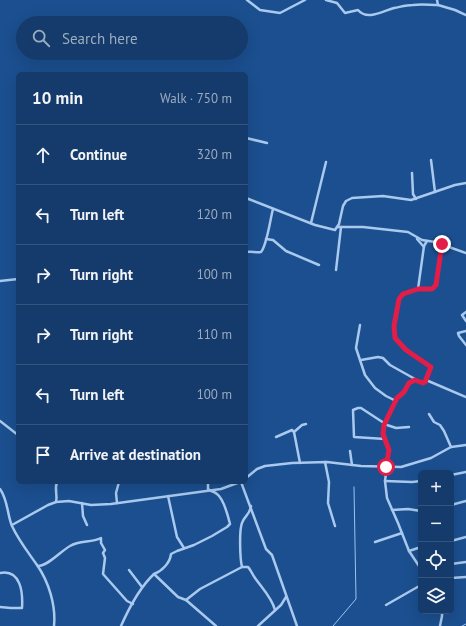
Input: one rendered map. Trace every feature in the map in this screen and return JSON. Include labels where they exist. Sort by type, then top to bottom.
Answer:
[{"type":"street","points":[[247,0],[260,10],[280,13],[305,0]]},
{"type":"street","points":[[326,0],[337,3],[345,13],[358,10],[360,13],[373,15],[395,8],[413,5],[438,6],[455,10],[466,15]]},
{"type":"street","points":[[437,0],[438,6]]},
{"type":"street","points":[[248,138],[267,143]]},
{"type":"street","points":[[430,160],[435,192]]},
{"type":"street","points":[[311,223],[326,162]]},
{"type":"street","points":[[412,173],[413,194],[416,199]]},
{"type":"street","points":[[337,227],[343,206],[346,201],[352,198],[384,196],[407,200],[416,199],[455,185],[466,183]]},
{"type":"street","points":[[248,199],[311,223],[334,230],[337,227],[362,227],[408,232],[422,240],[442,244],[466,253]]},
{"type":"street","points":[[248,252],[261,252],[265,247],[273,209]]},
{"type":"street","points":[[336,270],[341,227]]},
{"type":"street","points":[[416,236],[424,248]]},
{"type":"street","points":[[266,239],[272,240],[286,251],[319,265]]},
{"type":"street","points":[[418,289],[424,248],[427,241]]},
{"type":"street","points":[[361,360],[378,357],[383,358],[390,365],[415,380],[423,383],[426,380],[431,367],[401,345],[395,338],[394,333],[399,299],[403,294],[418,289],[432,289],[436,285],[442,244]]},
{"type":"street","points":[[0,281],[16,279]]},
{"type":"street","points":[[466,312],[462,315],[466,321]]},
{"type":"street","points":[[360,325],[356,348],[365,375],[374,386],[386,396],[396,401]]},
{"type":"street","points":[[466,332],[458,333],[466,345]]},
{"type":"street","points":[[415,380],[409,383],[404,392],[396,401],[384,424],[383,431],[389,450],[386,467],[385,492],[409,550],[418,564]]},
{"type":"street","points":[[426,380],[466,396]]},
{"type":"street","points":[[385,439],[354,437],[354,410],[361,408],[384,424],[396,428],[409,427]]},
{"type":"street","points":[[429,414],[434,422],[440,425],[444,431],[451,447]]},
{"type":"street","points":[[0,422],[16,434]]},
{"type":"street","points":[[276,437],[292,430],[294,432],[302,425],[306,424]]},
{"type":"street","points":[[294,432],[300,463]]},
{"type":"street","points":[[248,476],[257,469],[265,466],[300,463],[325,462],[352,465],[401,467],[420,462],[451,447],[466,445]]},
{"type":"street","points":[[350,451],[352,465]]},
{"type":"street","points":[[325,462],[328,482],[328,503],[335,526]]},
{"type":"street","points":[[454,474],[466,472]]},
{"type":"street","points":[[385,481],[418,481]]},
{"type":"street","points":[[56,484],[55,488],[57,499],[56,502]]},
{"type":"street","points":[[118,484],[116,492],[118,503]]},
{"type":"street","points":[[121,626],[142,588],[154,574],[159,572],[171,559],[171,554],[212,536],[230,524],[228,512],[218,494],[208,489],[208,484]]},
{"type":"street","points":[[12,525],[56,502],[69,501],[91,505],[118,503],[221,490],[236,484]]},
{"type":"street","points":[[239,484],[250,506],[266,549],[272,555],[297,626]]},
{"type":"street","points":[[0,489],[6,500],[8,516],[12,525],[20,541],[38,566],[46,583],[54,607],[54,626]]},
{"type":"street","points":[[168,496],[177,537],[184,548]]},
{"type":"street","points":[[454,504],[466,501]]},
{"type":"street","points":[[82,503],[83,516],[87,525]]},
{"type":"street","points":[[242,568],[240,559],[242,522],[250,511],[250,506]]},
{"type":"street","points":[[392,510],[408,509],[418,511]]},
{"type":"street","points":[[374,542],[402,533]]},
{"type":"street","points":[[454,540],[466,537]]},
{"type":"street","points":[[38,566],[41,566],[61,551],[72,545],[83,541],[94,541],[101,538],[101,542],[105,550],[103,553],[105,558],[103,574],[127,601],[133,604]]},
{"type":"street","points":[[409,550],[418,548]]},
{"type":"street","points":[[454,564],[466,562]]},
{"type":"street","points":[[186,600],[200,589],[242,568],[248,567],[263,587],[275,610]]},
{"type":"street","points":[[129,570],[142,588]]},
{"type":"street","points":[[0,573],[7,572],[13,574],[19,583],[23,599],[22,608],[0,607]]},
{"type":"street","points":[[154,574],[178,597],[186,600],[216,626]]},
{"type":"street","points":[[454,578],[466,577]]},
{"type":"street","points":[[386,605],[418,587]]},
{"type":"street","points":[[258,626],[281,605],[286,596]]},
{"type":"street","points":[[440,626],[442,614]]},
{"type":"waterway","points":[[333,626],[356,599],[354,487]]},
{"type":"waterway","points":[[462,626],[466,624]]},
{"type":"route","points":[[386,467],[389,448],[383,434],[384,425],[397,398],[404,392],[409,383],[415,380],[423,383],[425,382],[431,367],[406,350],[395,338],[394,326],[399,299],[403,294],[418,289],[432,289],[436,285],[442,244]]}]
